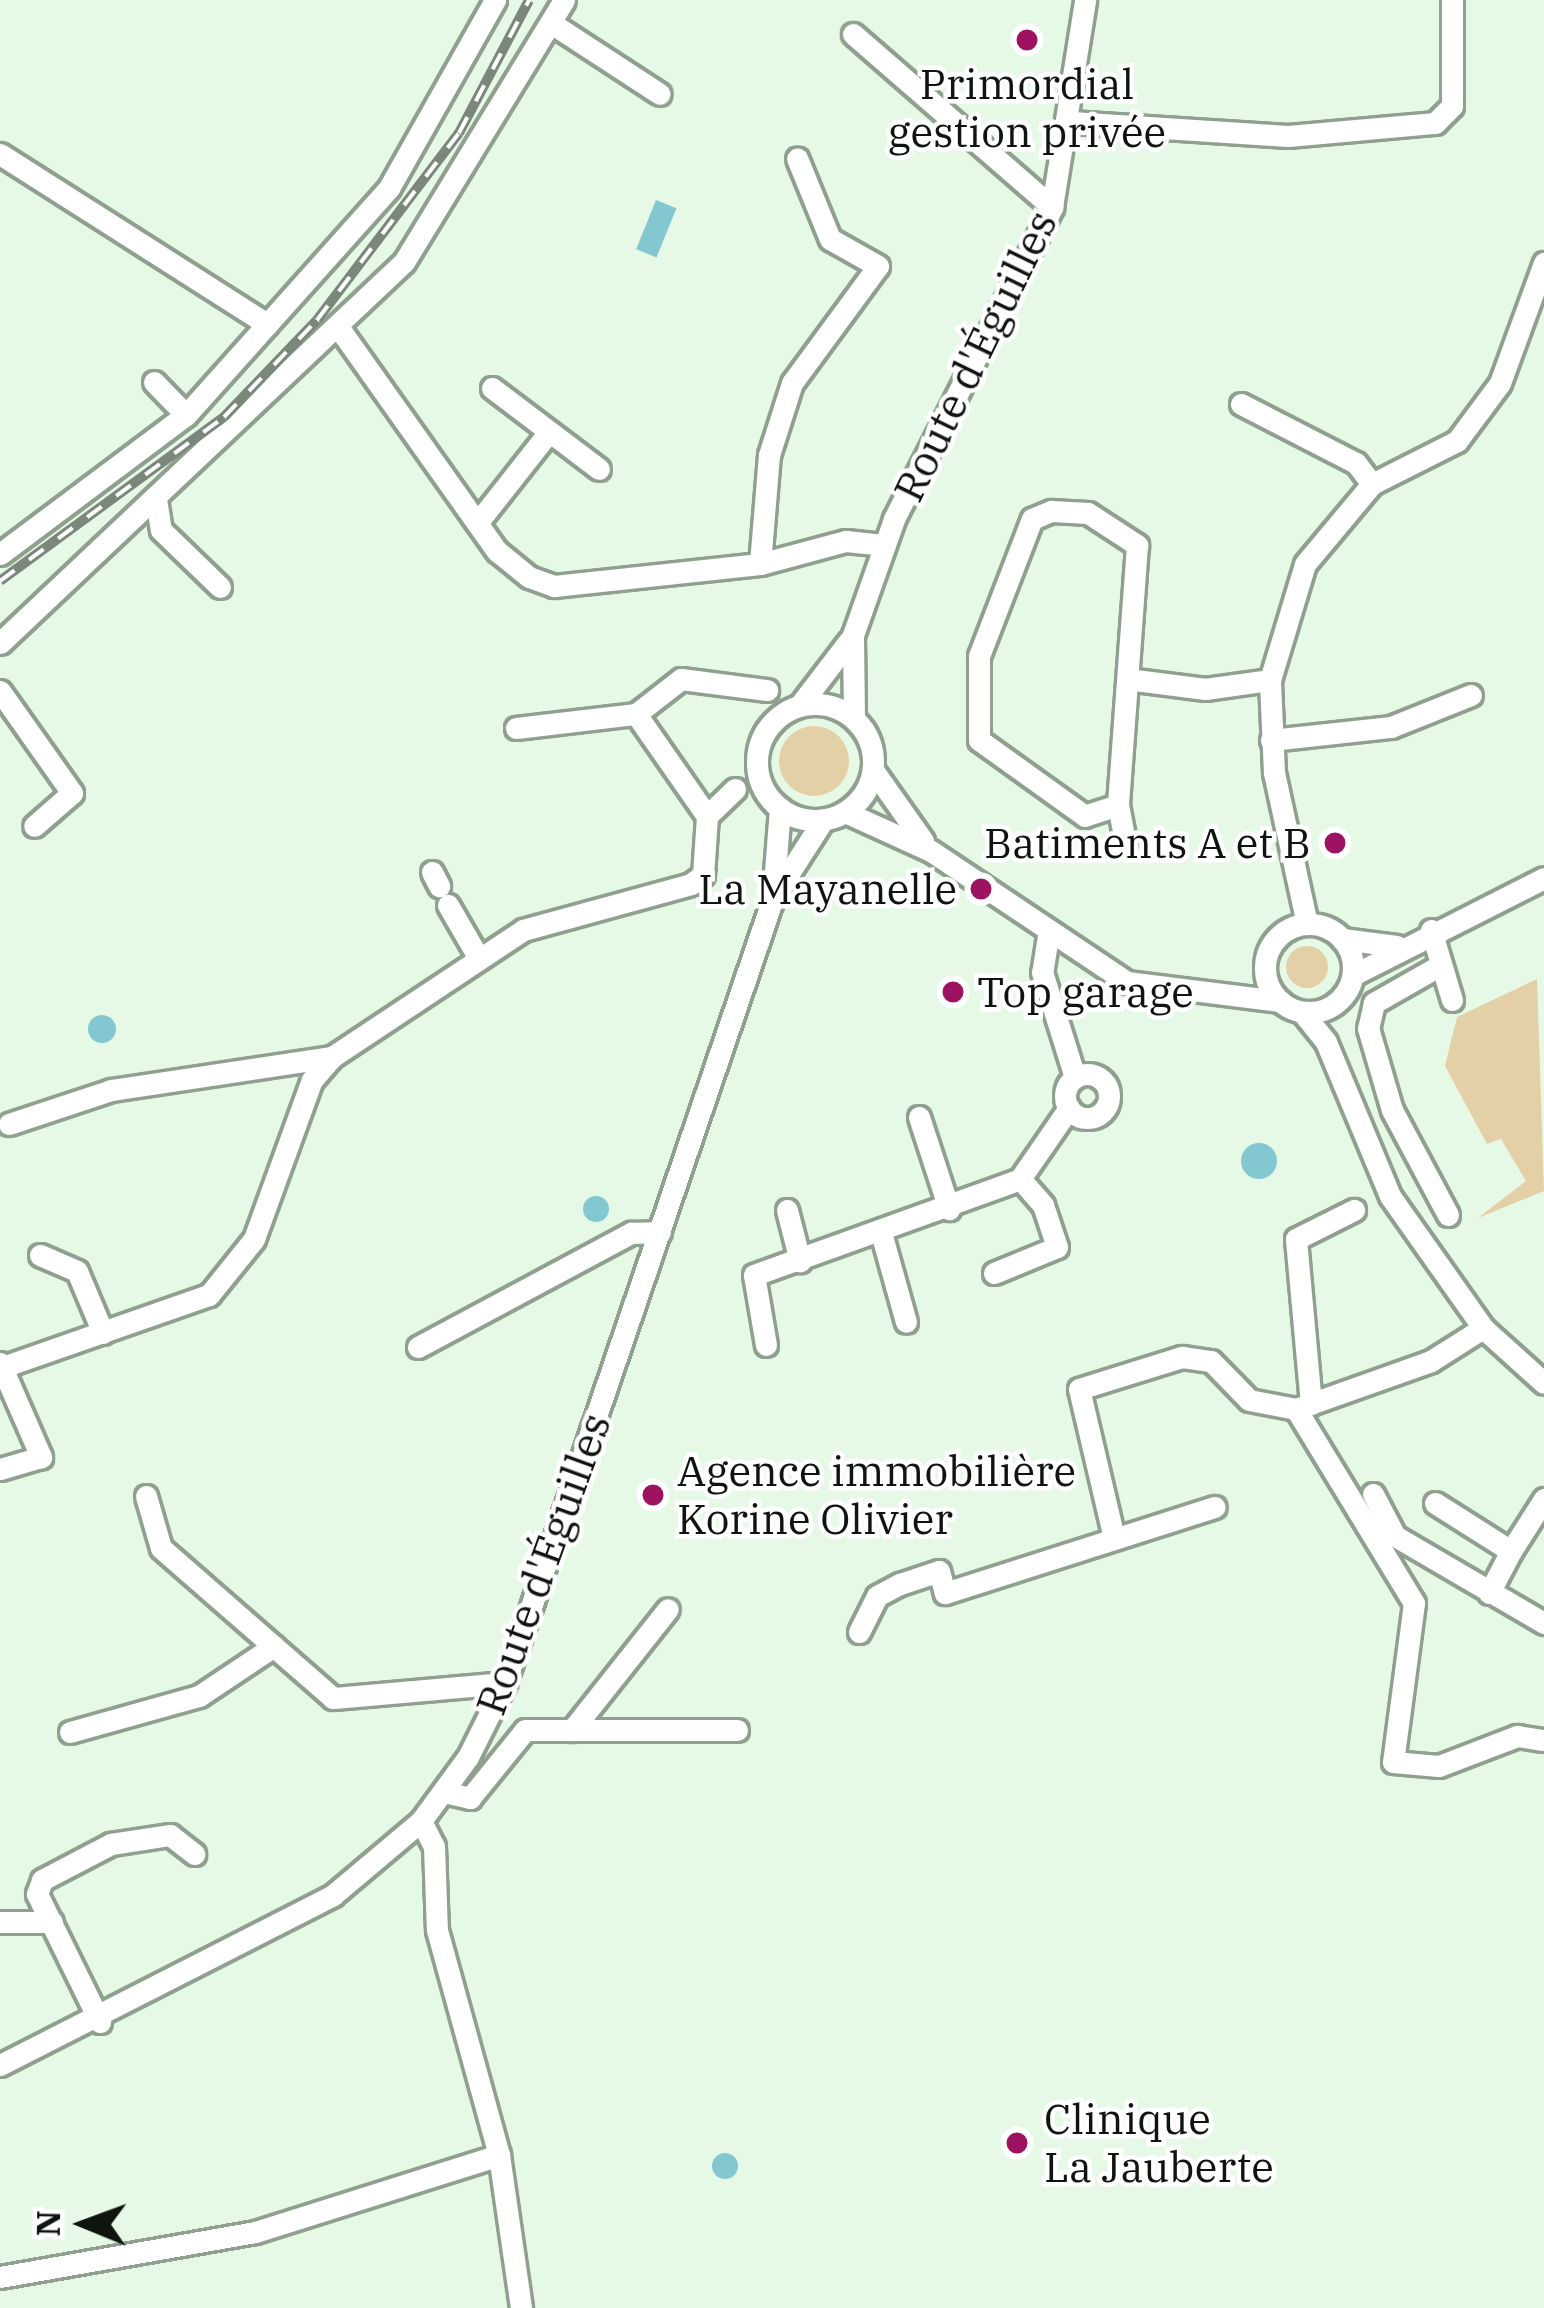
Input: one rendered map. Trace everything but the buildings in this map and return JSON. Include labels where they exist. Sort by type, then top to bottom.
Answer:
[{"type":"street","points":[[0,554],[186,415],[388,188],[495,0]]},
{"type":"street","points":[[0,643],[341,331],[404,262],[554,25],[564,0]]},
{"type":"street","name":"Route d'Éguilles","points":[[800,705],[853,635],[885,545],[1052,207],[1071,122],[1085,0]]},
{"type":"street","points":[[1071,122],[1288,136],[1435,123],[1451,106],[1452,0]]},
{"type":"street","points":[[554,25],[660,94]]},
{"type":"street","points":[[853,34],[1052,207]]},
{"type":"street","points":[[0,154],[267,324]]},
{"type":"street","points":[[760,564],[769,455],[792,383],[878,266],[830,239],[796,158]]},
{"type":"street","points":[[1396,946],[1342,938],[1307,924],[1292,886],[1271,740],[1270,680],[1305,564],[1372,484],[1456,441],[1478,414],[1544,262]]},
{"type":"street","points":[[341,331],[497,551],[554,586],[760,564],[846,541],[885,545]]},
{"type":"street","points":[[154,382],[186,415]]},
{"type":"street","points":[[492,388],[545,437],[599,469]]},
{"type":"street","points":[[1241,404],[1356,464],[1372,484]]},
{"type":"street","points":[[478,522],[545,437]]},
{"type":"street","points":[[156,499],[161,530],[220,587]]},
{"type":"street","points":[[1118,805],[1085,816],[979,740],[979,656],[1032,519],[1088,513],[1137,545],[1135,680],[1118,805],[1125,842]]},
{"type":"street","name":"Route d'Éguilles","points":[[853,635],[854,718]]},
{"type":"street","points":[[516,728],[636,714],[681,680],[766,690]]},
{"type":"street","points":[[1135,680],[1205,688],[1270,680]]},
{"type":"street","points":[[0,691],[72,793],[34,826]]},
{"type":"street","points":[[1271,740],[1391,727],[1471,695]]},
{"type":"street","points":[[707,816],[757,763],[764,733],[800,705],[854,718],[873,770],[931,851]]},
{"type":"street","points":[[9,1124],[111,1090],[332,1057],[477,955],[523,930],[691,884],[703,874],[707,816],[636,714]]},
{"type":"street","points":[[757,763],[772,800]]},
{"type":"street","points":[[735,789],[823,820],[845,812],[873,770]]},
{"type":"street","name":"Route d'Éguilles","points":[[772,800],[773,898]]},
{"type":"street","points":[[845,812],[931,851],[1048,936],[1127,982],[1228,989],[1280,1001],[1302,1012],[1326,1042],[1356,1127],[1483,1328],[1544,1383]]},
{"type":"street","name":"Route d'Éguilles","points":[[0,2065],[100,2022],[333,1895],[421,1821],[444,1792],[505,1683],[773,898],[823,820]]},
{"type":"street","points":[[1326,1042],[1353,975],[1396,946],[1544,878]]},
{"type":"street","points":[[1228,989],[1265,968],[1292,886]]},
{"type":"street","points":[[440,887],[477,955]]},
{"type":"street","points":[[1277,938],[1307,924]]},
{"type":"street","points":[[1431,930],[1437,967],[1452,1000]]},
{"type":"street","points":[[1048,936],[1042,972],[1073,1052],[1086,1076],[1109,1100],[1072,1118]]},
{"type":"street","points":[[1342,938],[1353,975]]},
{"type":"street","points":[[1437,967],[1374,1004],[1368,1028],[1392,1110],[1448,1215]]},
{"type":"street","points":[[1265,968],[1280,1001]]},
{"type":"street","points":[[1302,1012],[1341,999]]},
{"type":"street","points":[[0,1469],[41,1457],[2,1366],[208,1295],[232,1272],[332,1057]]},
{"type":"street","points":[[766,1345],[754,1275],[882,1236],[1019,1179],[1072,1118],[1086,1076]]},
{"type":"street","points":[[1356,1127],[1392,1110]]},
{"type":"street","points":[[919,1117],[949,1209]]},
{"type":"street","points":[[994,1274],[1057,1247],[1043,1204],[1019,1179]]},
{"type":"street","points":[[787,1210],[800,1261]]},
{"type":"street","points":[[1354,1210],[1296,1239],[1303,1406],[1414,1603],[1393,1762],[1439,1766],[1517,1736],[1542,1740]]},
{"type":"street","points":[[418,1347],[631,1233],[660,1232]]},
{"type":"street","points":[[882,1236],[907,1322]]},
{"type":"street","points":[[40,1256],[77,1270],[103,1333]]},
{"type":"street","points":[[1114,1538],[1079,1389],[1182,1357],[1210,1361],[1249,1400],[1303,1406],[1431,1360],[1483,1328]]},
{"type":"street","points":[[1373,1494],[1395,1536],[1544,1623]]},
{"type":"street","points":[[146,1496],[161,1548],[333,1698],[366,1703],[472,1678],[505,1683]]},
{"type":"street","points":[[1489,1593],[1544,1499]]},
{"type":"street","points":[[1435,1503],[1511,1551]]},
{"type":"street","points":[[859,1632],[877,1596],[900,1584],[939,1571],[945,1593],[1215,1507]]},
{"type":"street","points":[[572,1730],[668,1609]]},
{"type":"street","points":[[70,1732],[200,1696],[274,1646]]},
{"type":"street","points":[[444,1792],[470,1798],[525,1730],[736,1730]]},
{"type":"street","points":[[421,1821],[434,1846],[437,1930],[499,2155],[520,2308]]},
{"type":"street","points":[[100,2022],[52,1922],[42,1880],[111,1844],[170,1834],[194,1854]]},
{"type":"street","points":[[0,1922],[52,1922]]},
{"type":"street","points":[[0,2277],[255,2232],[499,2155]]},
{"type":"shaded area","points":[[814,726],[839,736],[849,761],[839,786],[814,796],[789,786],[779,761],[789,736]]},
{"type":"shaded area","points":[[1307,946],[1322,952],[1328,967],[1322,982],[1307,988],[1292,982],[1286,967],[1292,952]]},
{"type":"shaded area","points":[[1537,979],[1544,1191],[1478,1218],[1526,1181],[1501,1139],[1487,1144],[1445,1066],[1457,1017]]},
{"type":"water","points":[[656,200],[676,208],[657,257],[636,249]]},
{"type":"water","points":[[102,1015],[112,1019],[116,1029],[112,1039],[102,1043],[92,1039],[88,1029],[92,1019]]},
{"type":"water","points":[[1259,1143],[1272,1148],[1277,1161],[1272,1174],[1259,1179],[1246,1174],[1241,1161],[1246,1148]]},
{"type":"water","points":[[596,1196],[609,1209],[596,1222],[583,1209]]},
{"type":"water","points":[[725,2153],[738,2166],[725,2179],[712,2166]]},
{"type":"railway","points":[[0,581],[224,417],[317,320],[459,133],[529,0]]},
{"type":"place","name":"Primordial gestion privée","points":[[1027,40]]},
{"type":"place","name":"Batiments A et B","points":[[1335,843]]},
{"type":"place","name":"La Mayanelle","points":[[981,889]]},
{"type":"place","name":"Top garage","points":[[953,992]]},
{"type":"place","name":"Agence immobilière Korine Olivier","points":[[653,1495]]},
{"type":"place","name":"Clinique La Jauberte","points":[[1017,2143]]}]
